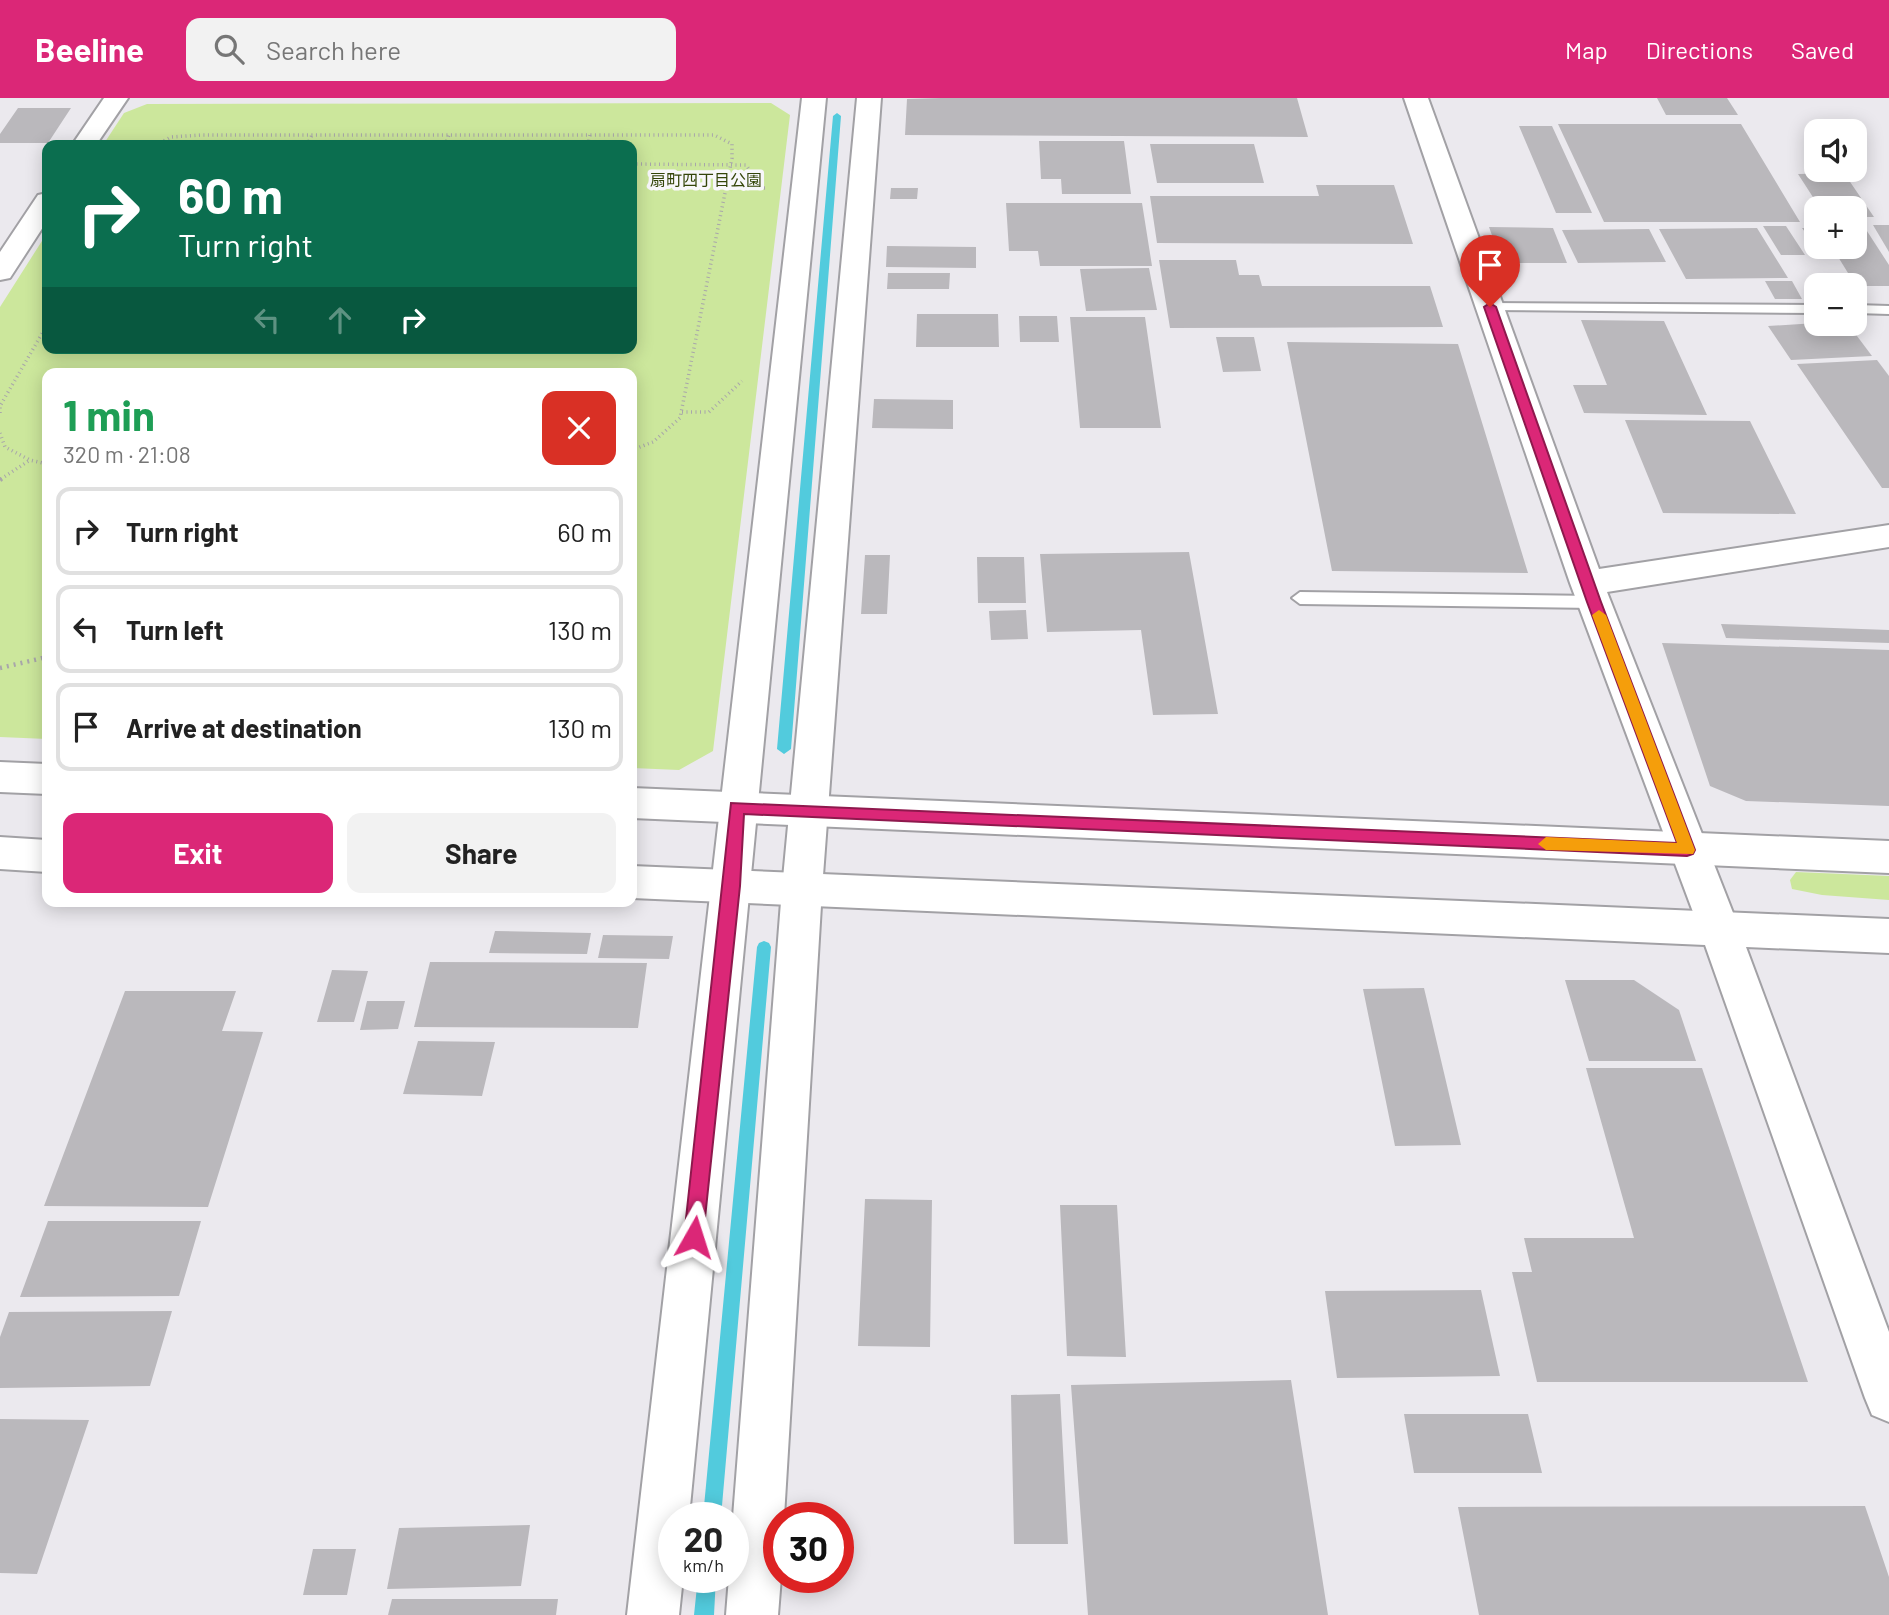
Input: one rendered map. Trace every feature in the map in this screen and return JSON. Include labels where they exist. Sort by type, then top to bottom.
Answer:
[{"type":"street","points":[[87,140],[116,98]]},
{"type":"street","points":[[653,1615],[732,886],[736,807],[814,98]]},
{"type":"street","points":[[752,1615],[802,889],[811,811],[869,98]]},
{"type":"street","points":[[1416,98],[1591,592],[1687,850],[1719,928],[1889,1398]]},
{"type":"street","points":[[0,272],[42,209]]},
{"type":"street","points":[[1591,592],[1889,536]]},
{"type":"street","points":[[0,777],[42,779]]},
{"type":"street","points":[[637,803],[1889,858]]},
{"type":"street","points":[[0,853],[42,856]]},
{"type":"street","points":[[637,882],[1889,936]]},
{"type":"lane","points":[[1490,307],[1804,309]]},
{"type":"lane","points":[[1867,309],[1889,310]]},
{"type":"lane","points":[[1300,598],[1591,592]]},
{"type":"path","points":[[165,140],[171,137],[201,135],[714,135],[732,144],[682,412],[680,418],[653,442],[637,448]]},
{"type":"path","points":[[310,140],[312,135]]},
{"type":"path","points":[[447,140],[449,135]]},
{"type":"path","points":[[588,140],[590,135]]},
{"type":"path","points":[[637,164],[746,165],[762,188],[771,189]]},
{"type":"path","points":[[0,413],[0,406],[42,334]]},
{"type":"path","points":[[682,412],[709,412],[745,379]]},
{"type":"path","points":[[0,433],[5,447],[30,460],[42,463]]},
{"type":"path","points":[[0,480],[30,460]]},
{"type":"path","points":[[0,668],[42,658]]},
{"type":"green space","name":"扇町四丁目公園","points":[[771,103],[790,115],[713,751],[679,770],[637,768],[637,368],[42,368],[42,739],[0,737],[0,307],[42,241],[42,354],[637,354],[637,140],[106,140],[124,113],[147,104]]},
{"type":"green space","points":[[1796,872],[1889,876],[1889,900],[1822,895],[1792,889],[1790,880]]},
{"type":"building","points":[[1297,98],[1308,137],[905,135],[907,99]]},
{"type":"building","points":[[1657,98],[1727,98],[1738,115],[1666,115]]},
{"type":"building","points":[[18,108],[71,108],[50,140],[42,140],[42,143],[0,143],[0,134]]},
{"type":"building","points":[[1558,124],[1741,124],[1800,222],[1604,222]]},
{"type":"building","points":[[1519,126],[1552,126],[1592,213],[1556,213]]},
{"type":"building","points":[[1039,141],[1124,141],[1131,194],[1062,194],[1061,179],[1041,179]]},
{"type":"building","points":[[1150,144],[1254,144],[1264,183],[1157,183]]},
{"type":"building","points":[[1798,174],[1804,174],[1804,182],[1850,182],[1860,196],[1812,196]]},
{"type":"building","points":[[1316,185],[1394,185],[1413,244],[1157,243],[1150,196],[1319,196]]},
{"type":"building","points":[[891,188],[918,188],[917,199],[890,199]]},
{"type":"building","points":[[1006,203],[1142,203],[1152,266],[1040,266],[1038,251],[1009,251]]},
{"type":"building","points":[[1867,207],[1874,217],[1867,217]]},
{"type":"building","points":[[1873,225],[1889,225],[1889,252]]},
{"type":"building","points":[[1763,226],[1786,226],[1804,253],[1781,255]]},
{"type":"building","points":[[1489,227],[1553,228],[1567,263],[1502,263]]},
{"type":"building","points":[[1757,228],[1788,278],[1686,279],[1659,229]]},
{"type":"building","points":[[1649,229],[1666,262],[1578,263],[1562,230]]},
{"type":"building","points":[[1867,231],[1889,265],[1889,286],[1867,286],[1867,273],[1848,273],[1839,259],[1867,259]]},
{"type":"building","points":[[887,246],[976,247],[976,268],[886,267]]},
{"type":"building","points":[[1159,260],[1236,260],[1239,275],[1259,275],[1262,286],[1430,286],[1443,327],[1170,328]]},
{"type":"building","points":[[1149,268],[1157,310],[1086,311],[1080,269]]},
{"type":"building","points":[[888,273],[950,273],[949,289],[887,289]]},
{"type":"building","points":[[1765,281],[1792,281],[1802,299],[1775,299]]},
{"type":"building","points":[[917,314],[998,314],[999,347],[916,347]]},
{"type":"building","points":[[1019,316],[1057,316],[1059,342],[1020,342]]},
{"type":"building","points":[[1070,317],[1145,317],[1161,428],[1080,428]]},
{"type":"building","points":[[1581,320],[1664,321],[1707,415],[1584,413],[1573,385],[1607,385]]},
{"type":"building","points":[[1804,324],[1804,336],[1857,336],[1872,356],[1791,360],[1768,326]]},
{"type":"building","points":[[1216,337],[1254,337],[1261,371],[1223,372]]},
{"type":"building","points":[[1287,342],[1458,344],[1528,573],[1332,571]]},
{"type":"building","points":[[1877,360],[1889,376],[1889,488],[1882,488],[1797,364]]},
{"type":"building","points":[[874,399],[953,400],[953,429],[872,428]]},
{"type":"building","points":[[1625,420],[1750,421],[1796,514],[1663,513]]},
{"type":"building","points":[[1189,552],[1218,714],[1153,715],[1141,630],[1047,632],[1040,554]]},
{"type":"building","points":[[865,555],[890,555],[887,614],[861,614]]},
{"type":"building","points":[[977,557],[1024,557],[1026,603],[978,603]]},
{"type":"building","points":[[1026,610],[1028,639],[991,640],[989,611]]},
{"type":"building","points":[[1721,624],[1889,630],[1889,643],[1726,638]]},
{"type":"building","points":[[1662,643],[1889,650],[1889,806],[1746,801],[1710,786]]},
{"type":"building","points":[[495,931],[591,933],[587,954],[489,953]]},
{"type":"building","points":[[603,935],[673,936],[669,959],[598,958]]},
{"type":"building","points":[[430,962],[647,963],[638,1028],[414,1027]]},
{"type":"building","points":[[332,970],[368,971],[354,1022],[317,1022]]},
{"type":"building","points":[[1565,980],[1634,980],[1679,1010],[1696,1061],[1589,1061]]},
{"type":"building","points":[[1424,988],[1461,1145],[1395,1146],[1363,989]]},
{"type":"building","points":[[125,991],[236,991],[222,1031],[263,1032],[208,1207],[44,1206]]},
{"type":"building","points":[[367,1001],[405,1001],[398,1029],[360,1030]]},
{"type":"building","points":[[418,1041],[495,1042],[482,1096],[403,1094]]},
{"type":"building","points":[[1586,1068],[1702,1068],[1808,1382],[1537,1382],[1512,1272],[1532,1272],[1524,1238],[1634,1238]]},
{"type":"building","points":[[865,1199],[932,1200],[930,1347],[858,1346]]},
{"type":"building","points":[[1060,1205],[1117,1205],[1126,1357],[1067,1356]]},
{"type":"building","points":[[48,1221],[201,1221],[179,1296],[20,1297]]},
{"type":"building","points":[[1481,1290],[1500,1376],[1337,1378],[1325,1291]]},
{"type":"building","points":[[172,1311],[150,1386],[0,1388],[0,1337],[9,1312]]},
{"type":"building","points":[[1291,1380],[1328,1615],[1088,1615],[1071,1385]]},
{"type":"building","points":[[1060,1394],[1068,1544],[1014,1544],[1011,1395]]},
{"type":"building","points":[[1404,1414],[1528,1414],[1542,1473],[1414,1473]]},
{"type":"building","points":[[0,1419],[89,1420],[37,1574],[0,1573]]},
{"type":"building","points":[[1865,1506],[1889,1577],[1889,1615],[1479,1615],[1458,1507]]},
{"type":"building","points":[[530,1525],[521,1586],[387,1589],[399,1528]]},
{"type":"building","points":[[313,1549],[356,1549],[347,1595],[303,1595]]},
{"type":"building","points":[[392,1599],[558,1599],[556,1615],[388,1615]]},
{"type":"waterway","points":[[784,749],[837,116]]},
{"type":"waterway","points":[[713,1502],[764,947]]},
{"type":"waterway","points":[[704,1615],[706,1593]]},
{"type":"slow traffic","points":[[1546,844],[1687,850],[1599,615]]},
{"type":"route","points":[[694,1237],[732,886],[736,807],[1687,850],[1594,602],[1490,307]]}]
